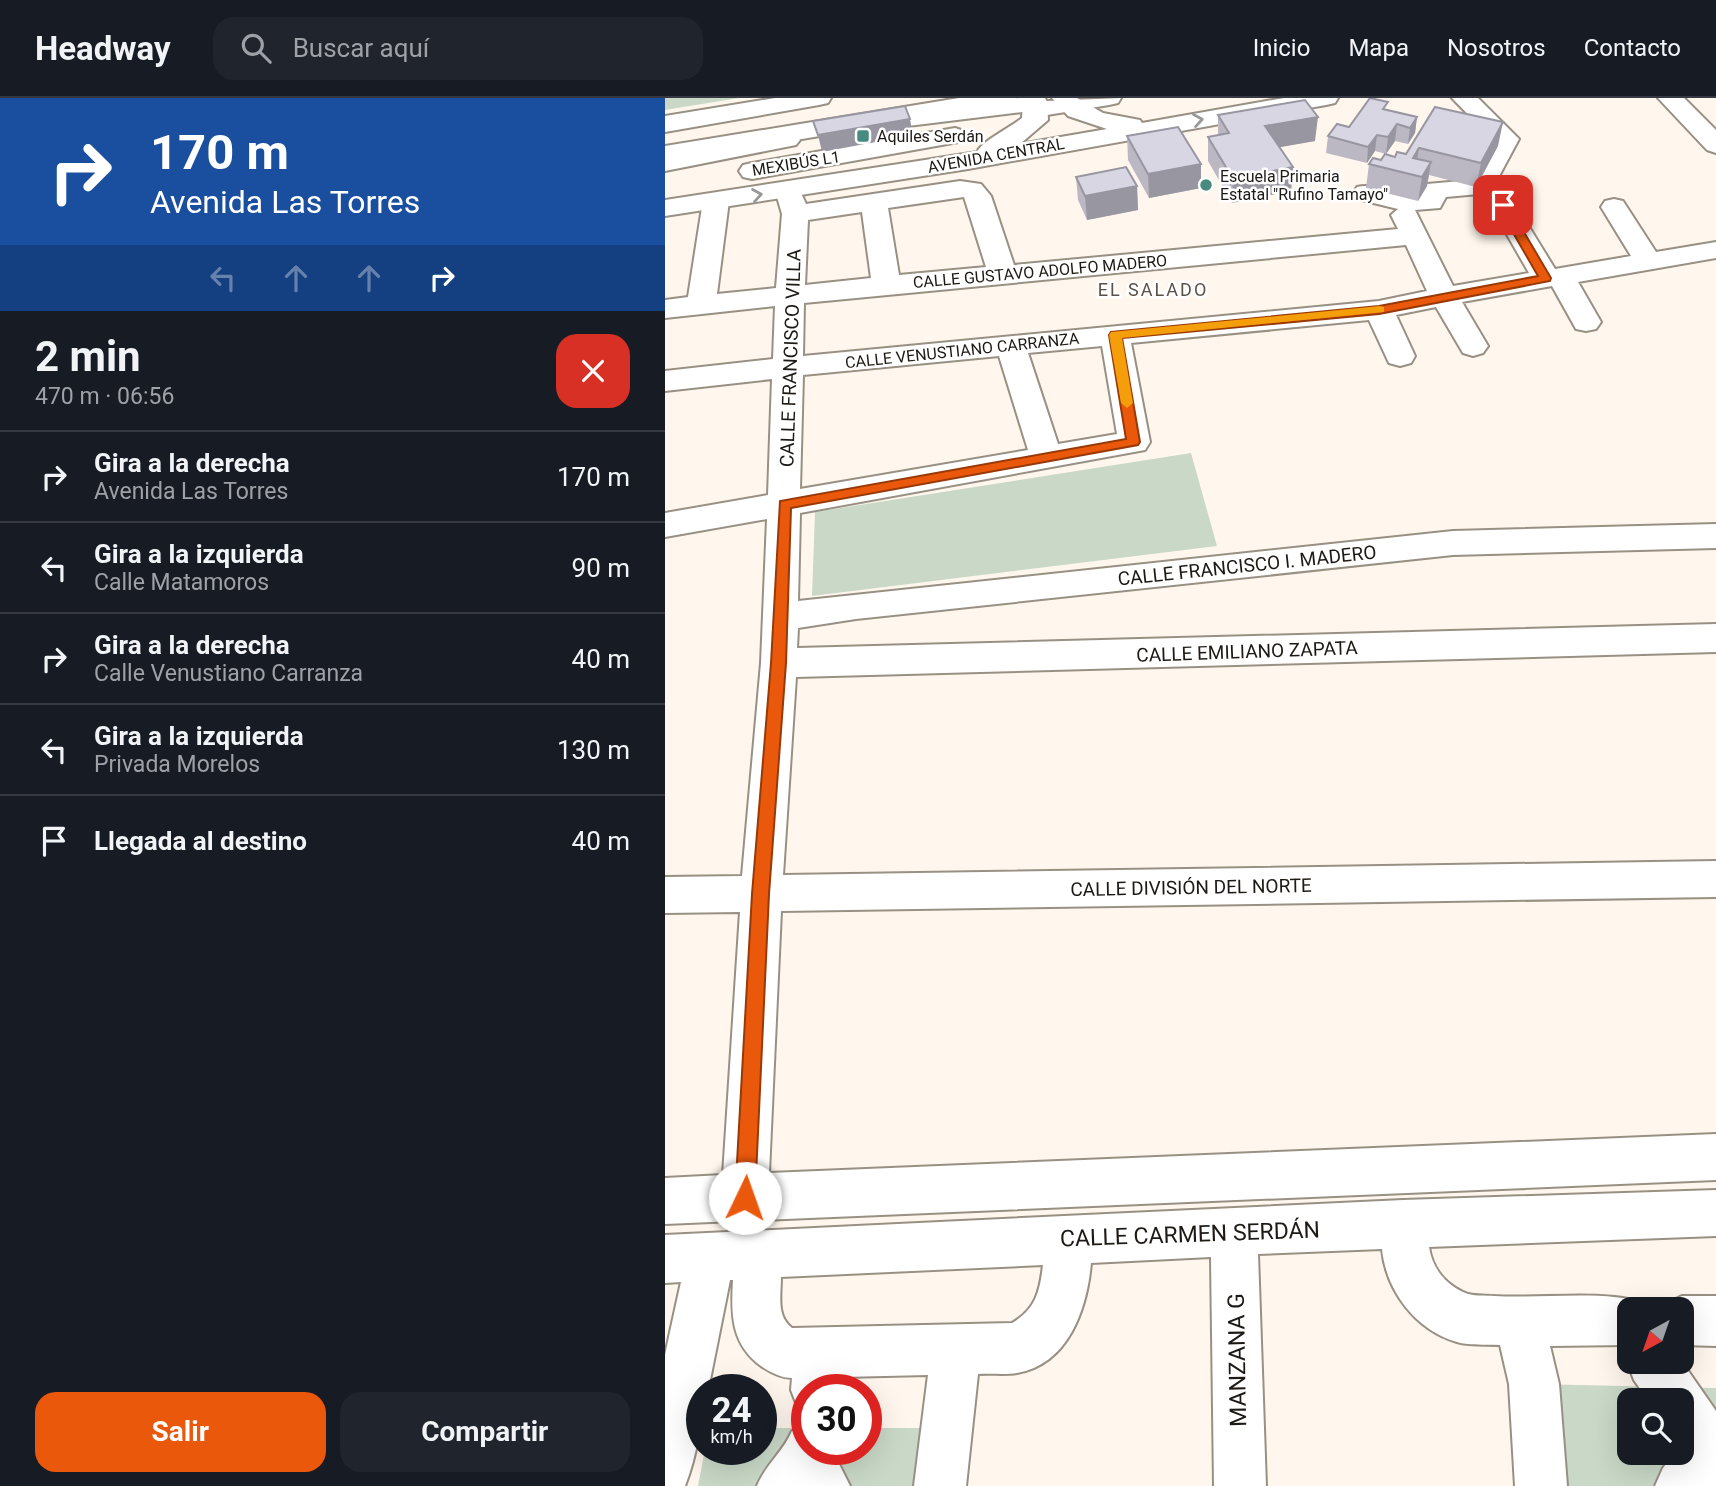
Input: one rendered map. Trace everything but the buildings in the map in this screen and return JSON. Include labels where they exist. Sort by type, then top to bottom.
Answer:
[{"type":"main road","points":[[665,124],[819,98]]},
{"type":"main road","points":[[665,135],[904,98]]},
{"type":"main road","points":[[665,154],[1004,98]]},
{"type":"main road","name":"MEXIBÚS L1","points":[[665,163],[901,119],[1109,98]]},
{"type":"main road","name":"AVENIDA CENTRAL","points":[[665,208],[714,214],[791,202],[968,161],[1326,98]]},
{"type":"main road","points":[[1366,193],[1399,201],[1430,202],[1436,190],[1481,187],[1506,139],[1464,98]]},
{"type":"main road","points":[[1670,98],[1716,145]]},
{"type":"main road","points":[[968,161],[1016,136],[1035,120],[1047,105],[1120,124],[1161,126]]},
{"type":"main road","name":"MEXIBÚS L1","points":[[665,177],[767,169],[972,132],[1026,119],[1047,105]]},
{"type":"main road","points":[[791,202],[874,202],[960,189],[972,190],[978,196],[1003,275]]},
{"type":"main road","name":"CALLE FRANCISCO VILLA","points":[[745,1198],[761,894],[779,663],[789,367],[791,202]]},
{"type":"main road","points":[[874,202],[886,285]]},
{"type":"main road","points":[[1503,205],[1586,322]]},
{"type":"main road","points":[[1613,207],[1648,261]]},
{"type":"main road","points":[[701,305],[714,214]]},
{"type":"main road","name":"CALLE GUSTAVO ADOLFO MADERO","points":[[665,309],[1003,275],[1410,225],[1444,296]]},
{"type":"main road","name":"CALLE VENUSTIANO CARRANZA","points":[[665,382],[789,367],[1379,310],[1444,296],[1716,250]]},
{"type":"main road","points":[[1444,296],[1473,346]]},
{"type":"main road","points":[[1379,310],[1400,356]]},
{"type":"main road","points":[[665,525],[1133,442],[1115,335]]},
{"type":"main road","points":[[1010,345],[1046,457]]},
{"type":"main road","name":"CALLE FRANCISCO I. MADERO","points":[[780,617],[856,606],[1453,543],[1716,536]]},
{"type":"main road","name":"CALLE EMILIANO ZAPATA","points":[[779,663],[1716,638]]},
{"type":"main road","name":"CALLE DIVISIÓN DEL NORTE","points":[[665,895],[1716,879]]},
{"type":"main road","points":[[665,1202],[1716,1157]]},
{"type":"main road","name":"CALLE CARMEN SERDÁN","points":[[688,1258],[1403,1224],[1716,1213]]},
{"type":"main road","points":[[1403,1224],[1408,1267],[1427,1297],[1458,1318],[1617,1323]]},
{"type":"main road","name":"MANZANA G","points":[[1234,1233],[1240,1486]]},
{"type":"main road","points":[[758,1255],[756,1311],[763,1337],[785,1353],[818,1370],[955,1349],[1018,1348],[1041,1336],[1060,1309],[1069,1239]]},
{"type":"main road","points":[[665,1471],[688,1258]]},
{"type":"main road","points":[[1694,1321],[1716,1321]]},
{"type":"main road","points":[[1520,1322],[1534,1384],[1541,1486]]},
{"type":"main road","points":[[940,1486],[955,1349]]},
{"type":"main road","points":[[1683,1485],[1713,1451],[1694,1423]]},
{"type":"green space","points":[[665,98],[739,98],[665,110]]},
{"type":"green space","points":[[1191,453],[1217,546],[812,596],[815,512]]},
{"type":"green space","points":[[1534,1384],[1716,1388],[1716,1486],[1547,1486]]},
{"type":"green space","points":[[777,1428],[791,1428],[791,1465],[882,1465],[882,1428],[968,1428],[963,1486],[698,1486],[702,1465],[777,1465]]},
{"type":"slow traffic","points":[[1127,403],[1115,335],[1380,310]]},
{"type":"place","name":"Aquiles Serdán","points":[[863,136]]},
{"type":"place","name":"Escuela Primaria Estatal \"Rufino Tamayo\"","points":[[1206,185]]},
{"type":"district","name":"EL SALADO","points":[[1153,290]]},
{"type":"route","points":[[745,1198],[761,894],[779,663],[785,505],[1133,442],[1115,335],[1379,310],[1546,278],[1503,205]]}]
